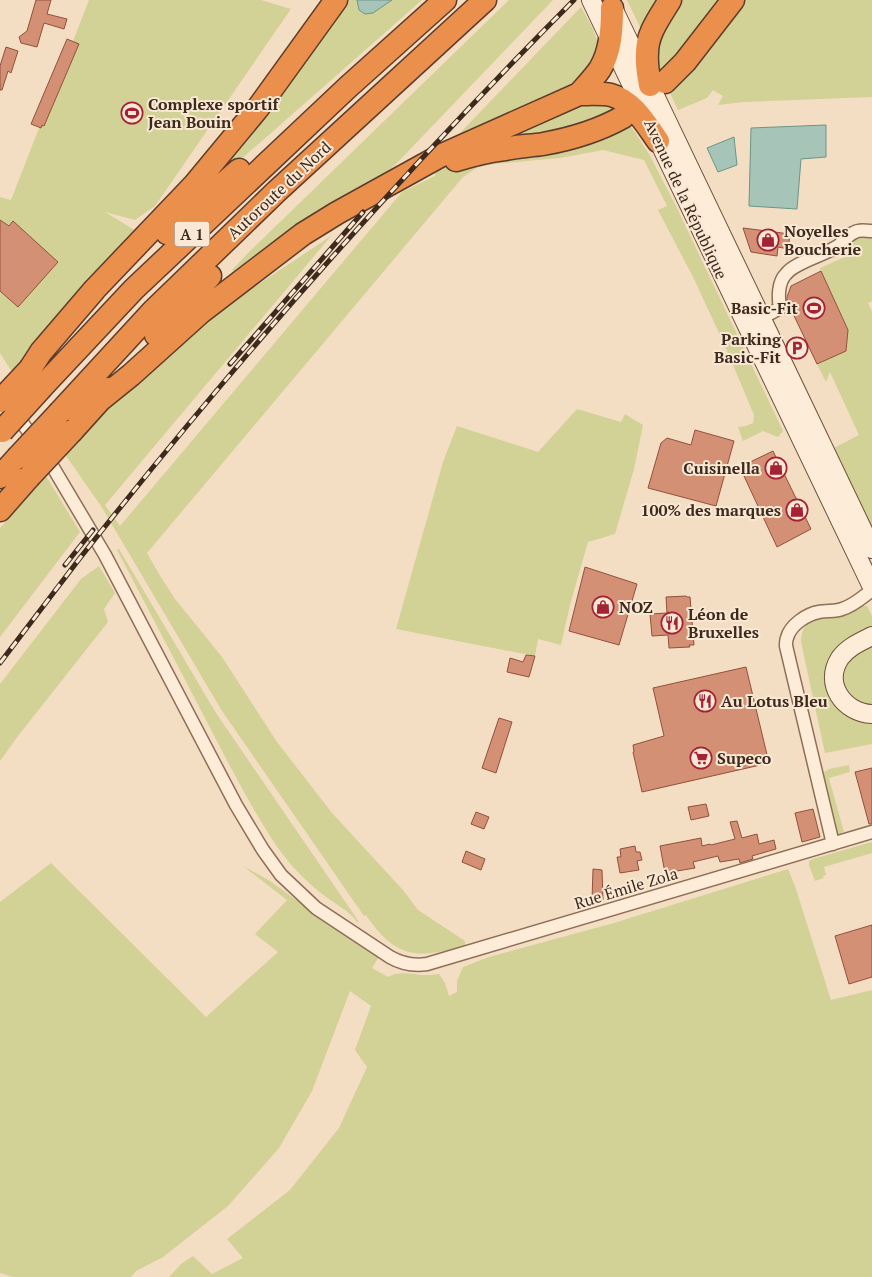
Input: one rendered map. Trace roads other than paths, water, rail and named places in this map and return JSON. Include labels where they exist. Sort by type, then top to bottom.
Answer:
[{"type":"highway","points":[[30,369],[41,352],[95,290],[195,184],[258,108],[336,0]]},
{"type":"highway","name":"Autoroute du Nord","points":[[1,432],[134,289],[348,87],[445,0]]},
{"type":"highway","name":"Autoroute du Nord","points":[[0,477],[17,458],[66,422],[153,311],[277,191],[485,0]]},
{"type":"highway","points":[[670,0],[652,30],[647,44],[647,60],[657,83],[685,62],[733,0]]},
{"type":"highway","points":[[0,510],[29,477],[66,422],[100,400],[131,375],[201,312],[285,247],[337,213],[440,156],[579,94],[595,76],[607,52],[610,39],[611,4]]},
{"type":"highway","points":[[0,402],[98,300],[176,225],[329,92],[348,87]]},
{"type":"highway","points":[[579,94],[609,95],[621,100],[640,116],[658,141]]},
{"type":"highway","points":[[400,178],[440,164],[491,151],[544,144],[579,135],[608,125],[623,116]]},
{"type":"highway","points":[[100,400],[125,369],[253,232],[277,191]]},
{"type":"main road","name":"Avenue de la République","points":[[591,0],[872,589]]},
{"type":"main road","name":"Avenue de la République","points":[[611,4],[657,83],[762,318],[872,549]]},
{"type":"main road","points":[[872,636],[847,650],[837,664],[834,676],[838,693],[847,706],[856,712],[872,714]]},
{"type":"street","points":[[762,318],[780,308],[778,297],[785,274],[839,245],[853,232],[860,230],[872,231]]},
{"type":"street","name":"Rue Émile Zola","points":[[0,390],[51,464],[105,555],[236,804],[281,875],[316,908],[390,958],[409,965],[427,964],[872,832]]},
{"type":"street","points":[[833,844],[786,646],[787,638],[791,630],[801,620],[821,611],[842,610],[872,589]]},
{"type":"railway","points":[[0,663],[138,485],[258,342],[381,202],[574,0]]},
{"type":"railway","points":[[230,364],[363,212]]},
{"type":"railway","points":[[65,565],[93,530]]},
{"type":"place","name":"Complexe sportif Jean Bouin","points":[[132,113]]},
{"type":"place","name":"Noyelles Boucherie","points":[[768,240]]},
{"type":"place","name":"Basic-Fit","points":[[814,308]]},
{"type":"place","name":"Parking Basic-Fit","points":[[797,348]]},
{"type":"place","name":"Cuisinella","points":[[776,468]]},
{"type":"place","name":"100% des marques","points":[[797,510]]},
{"type":"place","name":"NOZ","points":[[603,607]]},
{"type":"place","name":"Léon de Bruxelles","points":[[672,623]]},
{"type":"place","name":"Au Lotus Bleu","points":[[705,701]]},
{"type":"place","name":"Supeco","points":[[701,758]]}]
